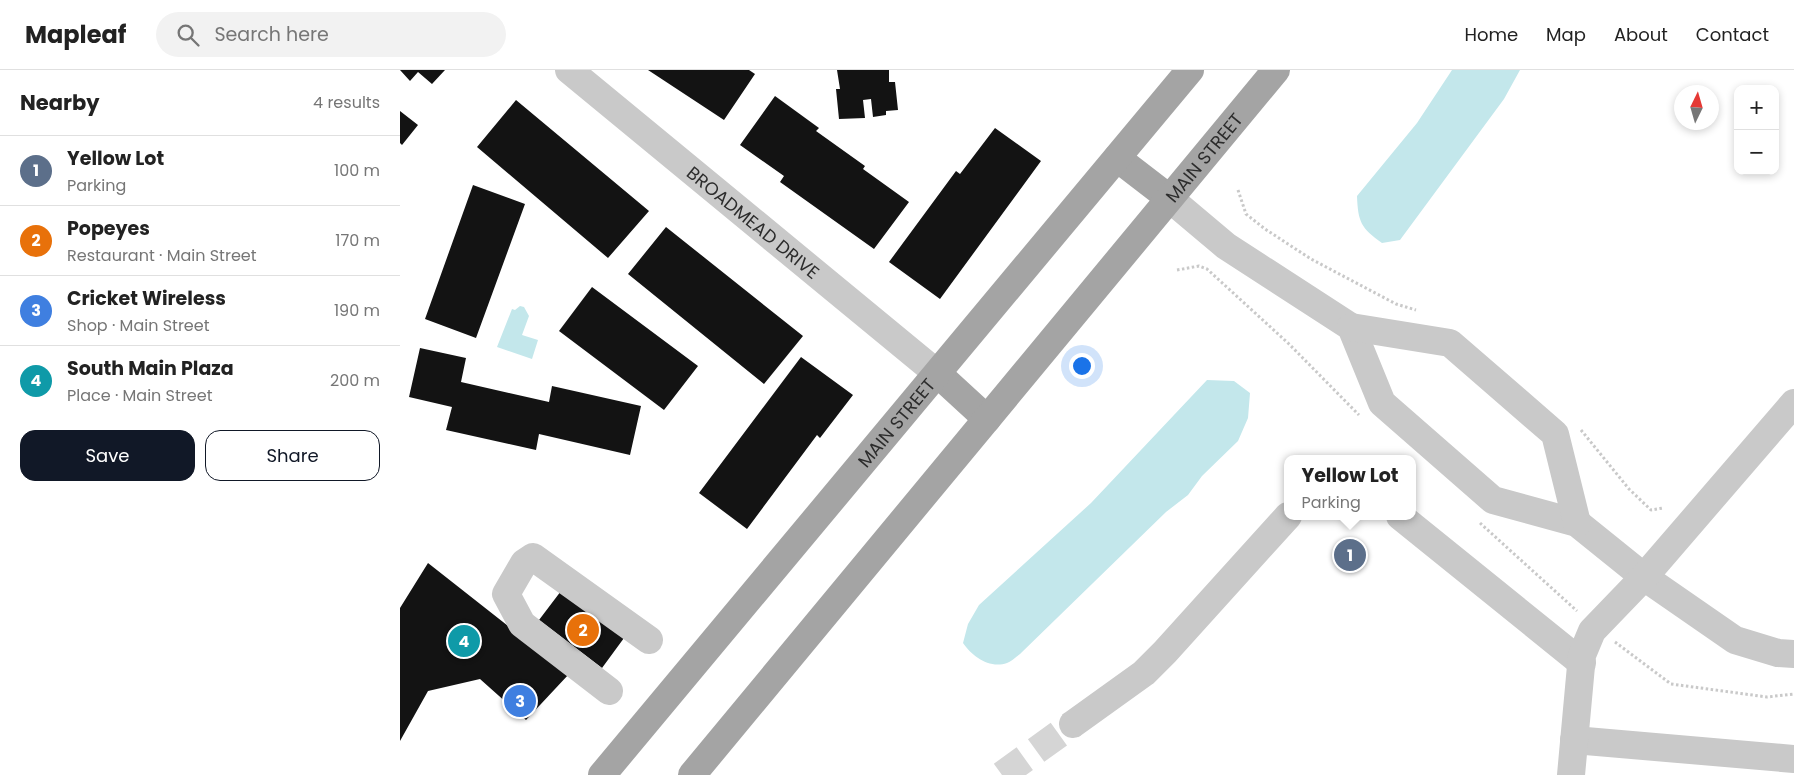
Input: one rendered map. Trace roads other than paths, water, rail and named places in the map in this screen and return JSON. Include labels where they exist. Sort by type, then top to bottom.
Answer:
[{"type":"main road","name":"MAIN STREET","points":[[602,775],[1190,70]]},
{"type":"main road","name":"MAIN STREET","points":[[692,775],[1276,70]]},
{"type":"main road","points":[[1117,158],[1169,198]]},
{"type":"main road","points":[[938,374],[987,419]]},
{"type":"street","name":"BROADMEAD DRIVE","points":[[569,70],[938,374]]},
{"type":"street","points":[[1169,198],[1226,246],[1350,328],[1450,342],[1555,434],[1576,523]]},
{"type":"street","points":[[1350,328],[1382,403],[1493,500],[1576,523],[1644,577],[1735,640],[1778,653],[1794,654]]},
{"type":"street","points":[[1571,775],[1582,655],[1595,627],[1644,577],[1794,403]]},
{"type":"street","points":[[1074,724],[1144,673],[1284,520]]},
{"type":"street","points":[[1405,520],[1582,662]]},
{"type":"street","points":[[609,691],[522,624],[506,594],[524,563],[533,557],[649,640]]},
{"type":"street","points":[[1574,740],[1794,758]]},
{"type":"water","points":[[1452,70],[1520,70],[1504,99],[1400,240],[1382,243],[1369,233],[1362,224],[1358,212],[1357,196],[1417,123]]},
{"type":"water","points":[[520,306],[524,307],[529,316],[522,335],[538,340],[532,359],[497,347],[512,309],[515,310]]},
{"type":"water","points":[[1207,380],[1234,381],[1250,393],[1248,418],[1238,441],[1202,476],[1188,495],[1166,512],[1014,659],[1007,663],[994,664],[976,657],[963,643],[968,624],[979,605],[1091,503]]},
{"type":"tunnel","points":[[1002,775],[1073,724]]},
{"type":"place","name":"Yellow Lot","points":[[1350,555]]},
{"type":"place","name":"Popeyes","points":[[583,630]]},
{"type":"place","name":"South Main Plaza","points":[[464,641]]},
{"type":"place","name":"Cricket Wireless","points":[[520,701]]}]
